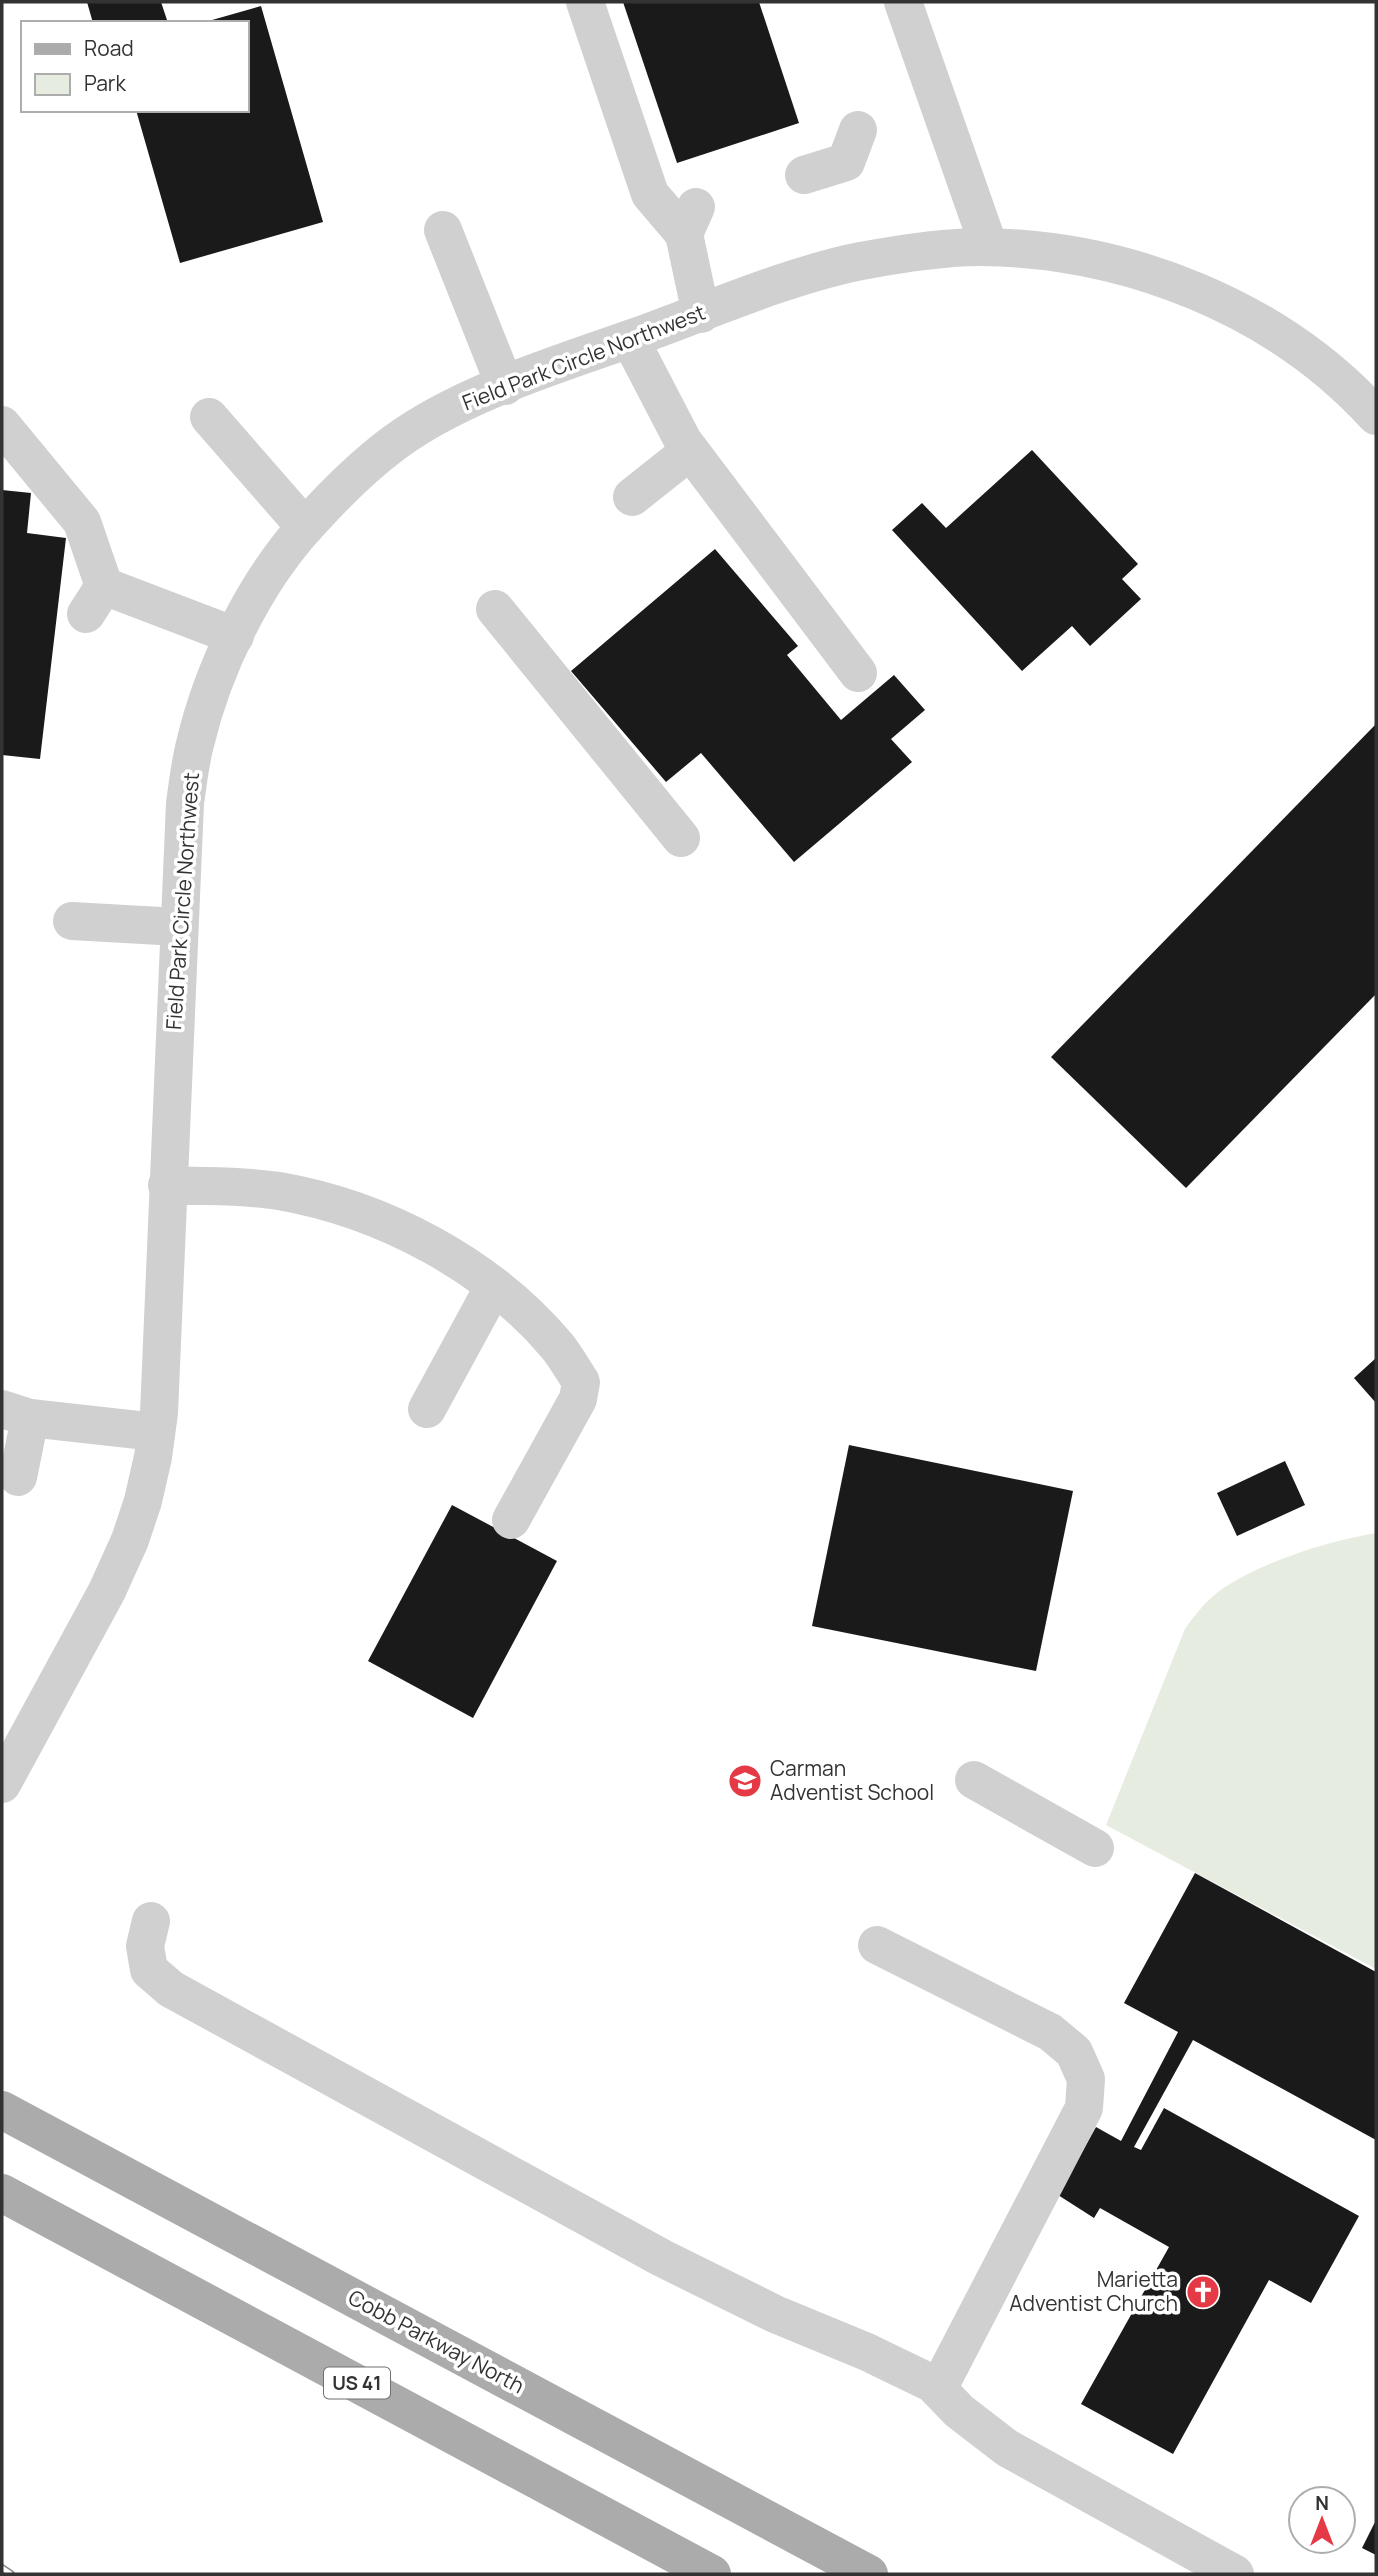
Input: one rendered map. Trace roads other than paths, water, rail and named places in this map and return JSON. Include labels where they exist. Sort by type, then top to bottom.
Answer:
[{"type":"main road","name":"Cobb Parkway North","points":[[2,2110],[869,2574]]},
{"type":"main road","name":"US 41","points":[[2,2193],[712,2574]]},
{"type":"street","points":[[585,2],[650,194],[690,221],[701,314]]},
{"type":"street","points":[[903,2],[989,247]]},
{"type":"street","points":[[804,175],[846,162],[858,130]]},
{"type":"street","points":[[443,230],[505,386]]},
{"type":"street","name":"Field Park Circle Northwest","points":[[2,1784],[107,1591],[130,1540],[143,1501],[156,1432],[159,1413],[185,803],[195,744],[212,687],[235,636],[268,576],[305,527],[344,487],[394,443],[451,410],[505,386],[630,339],[792,281],[858,262],[912,253],[989,247],[1036,249],[1093,259],[1147,272],[1201,293],[1254,319],[1305,353],[1351,388],[1376,415]]},
{"type":"street","points":[[630,339],[690,451],[858,673]]},
{"type":"street","points":[[209,417],[305,527]]},
{"type":"street","points":[[2,425],[82,522],[95,600],[235,636]]},
{"type":"street","points":[[632,497],[690,451]]},
{"type":"street","points":[[495,608],[681,838]]},
{"type":"street","points":[[72,921],[178,927]]},
{"type":"street","points":[[167,1185],[276,1191],[323,1200],[372,1216],[418,1238],[494,1286],[527,1313],[559,1348],[581,1382],[578,1399],[511,1520]]},
{"type":"street","points":[[427,1409],[494,1286]]},
{"type":"street","points":[[18,1477],[16,1414],[156,1432]]},
{"type":"street","points":[[974,1780],[1095,1849]]},
{"type":"street","points":[[151,1921],[145,1946],[149,1970],[171,1989],[662,2258],[775,2314],[867,2352],[933,2384],[959,2411],[1007,2448],[1235,2574]]},
{"type":"street","points":[[877,1945],[1050,2032],[1074,2052],[1086,2079],[1084,2108],[938,2389]]},
{"type":"railway","points":[[2,2568],[11,2574]]},
{"type":"place","name":"Carman Adventist School","points":[[745,1781]]},
{"type":"place","name":"Marietta Adventist Church","points":[[1203,2292]]}]
